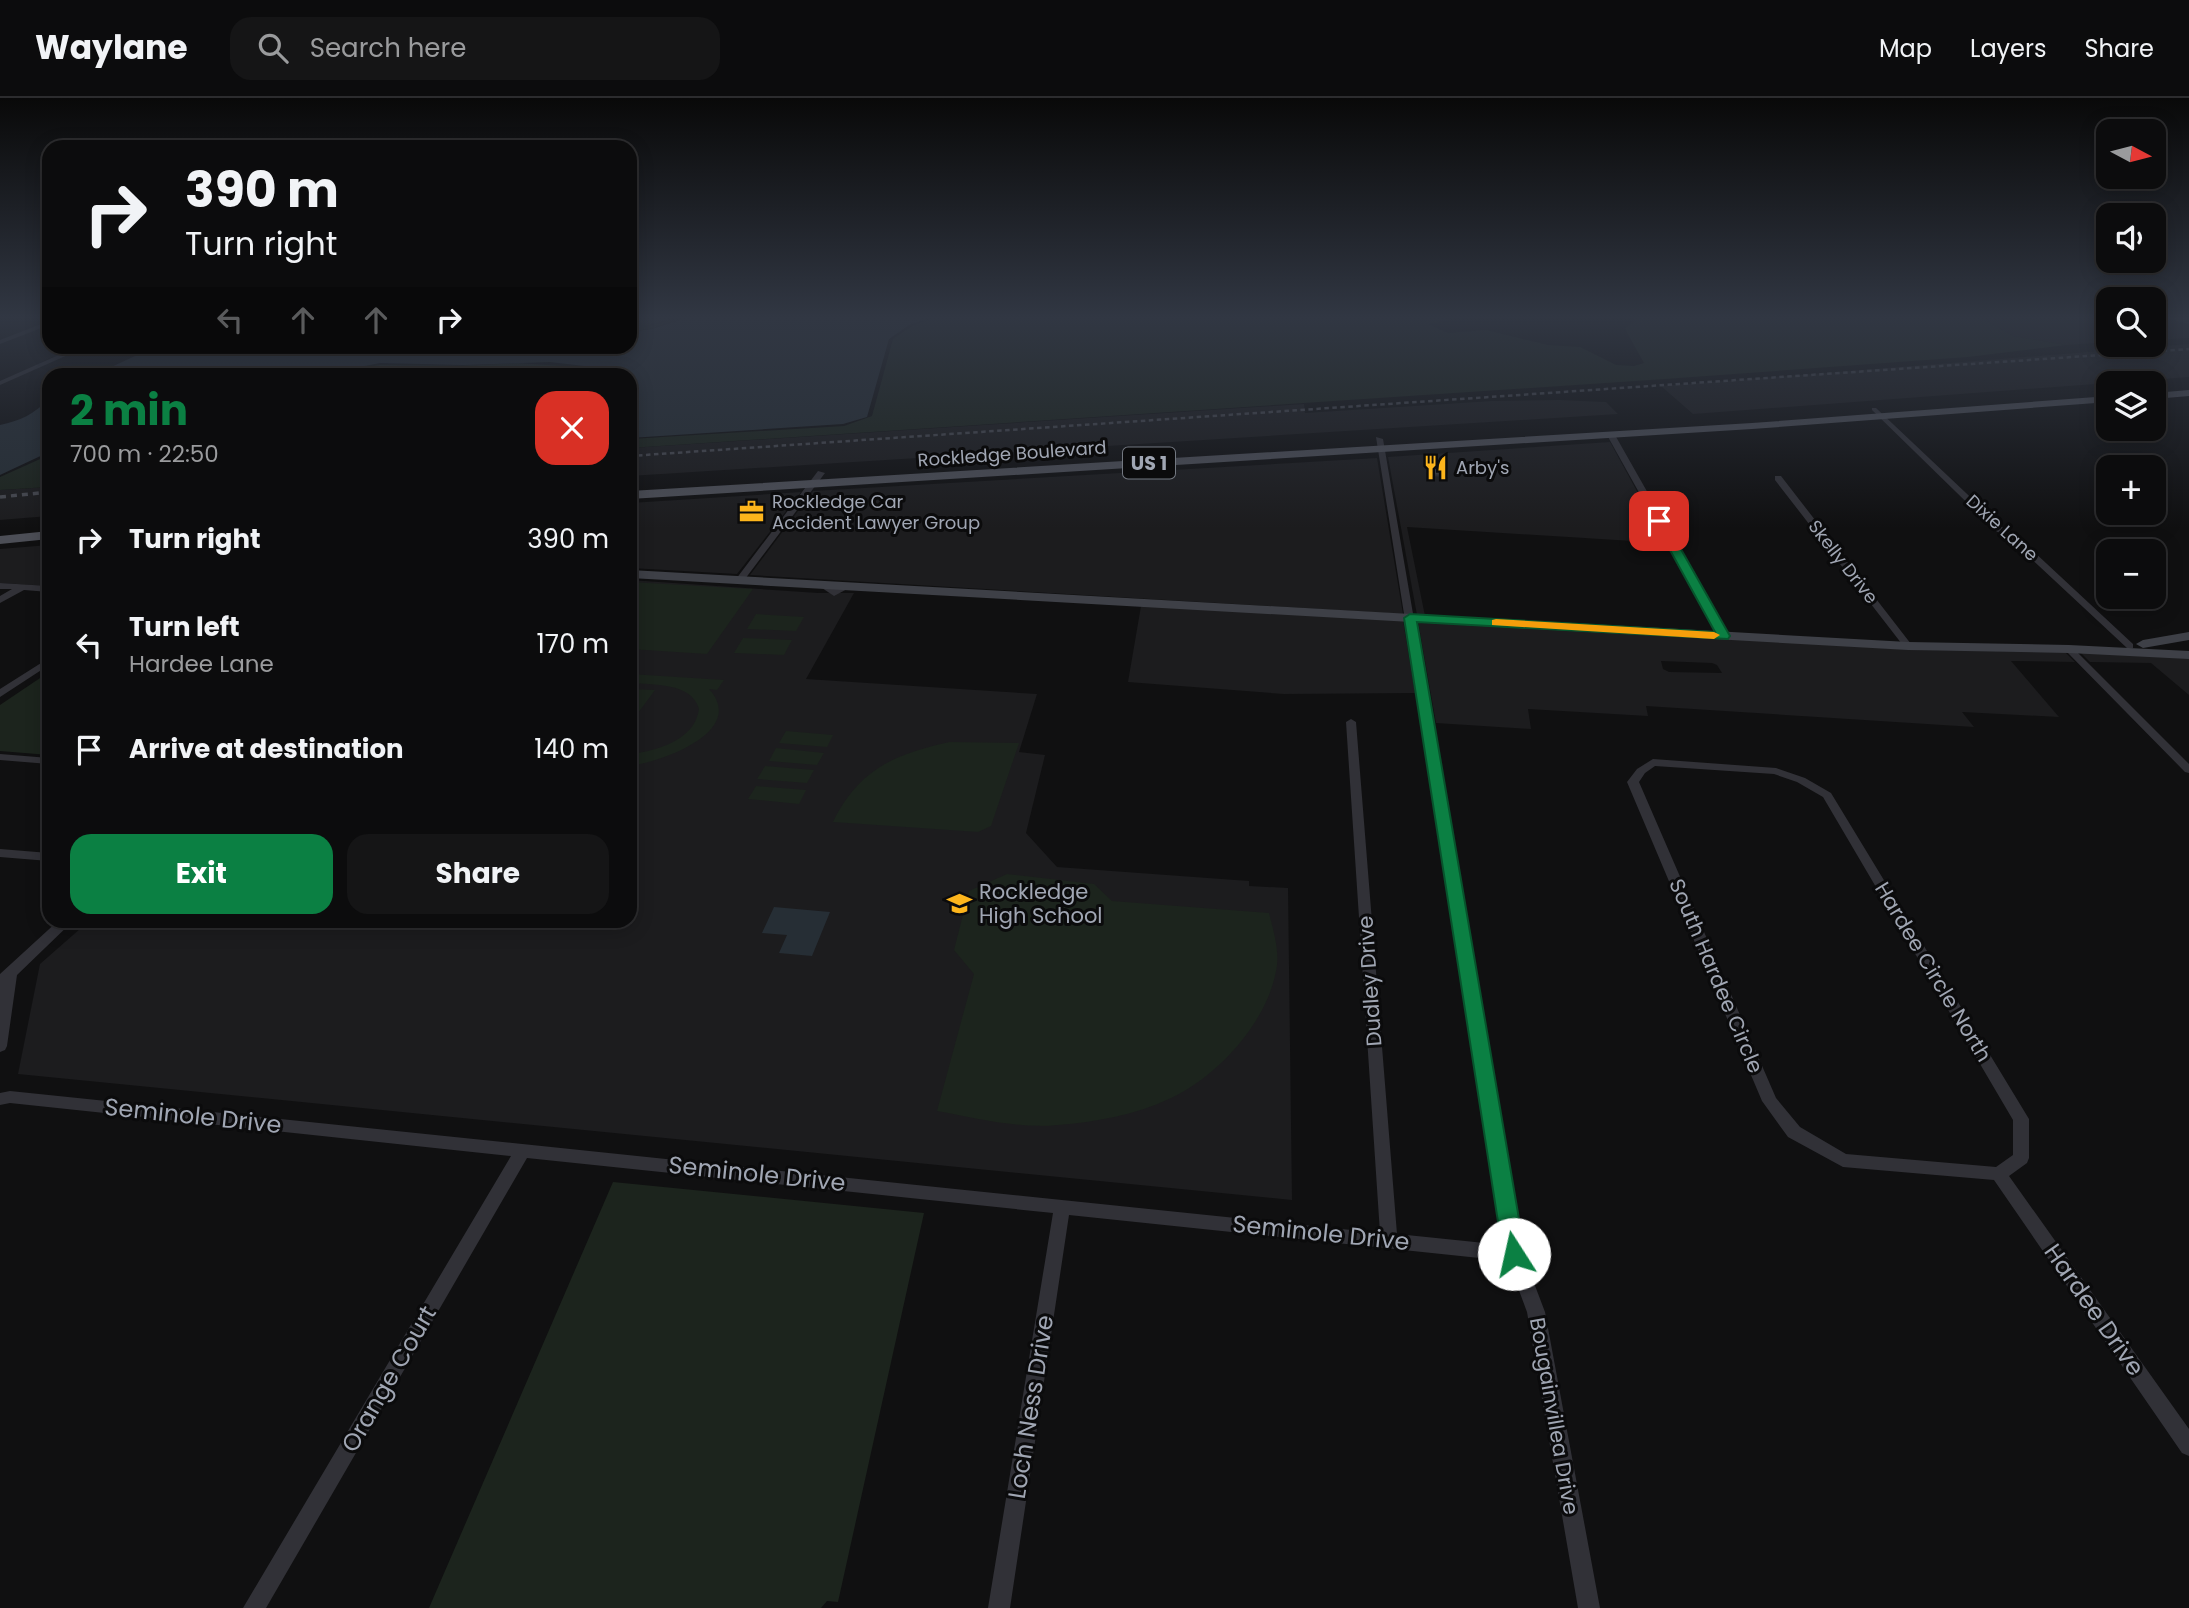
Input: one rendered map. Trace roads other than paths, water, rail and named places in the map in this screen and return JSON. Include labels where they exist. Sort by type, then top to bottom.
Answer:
[{"type":"main road","points":[[2166,394],[2188,390]]},
{"type":"main road","name":"Rockledge Boulevard","points":[[637,494],[1062,458],[1611,435],[2096,397]]},
{"type":"main road","name":"Rockledge Boulevard","points":[[637,485],[1100,466],[1634,424],[1879,413]]},
{"type":"main road","points":[[1611,435],[1616,430],[1634,424]]},
{"type":"main road","points":[[1100,466],[1136,454]]},
{"type":"main road","points":[[1029,470],[1062,458]]},
{"type":"main road","points":[[0,531],[42,525]]},
{"type":"main road","points":[[0,540],[42,536]]},
{"type":"street","name":"Dixie Lane","points":[[1879,413],[2000,529],[2014,538],[2130,646]]},
{"type":"street","points":[[1611,435],[1724,636]]},
{"type":"street","name":"Bougainvillea Drive","points":[[1380,444],[1514,1254],[1536,1312],[1589,1608]]},
{"type":"street","points":[[739,581],[817,478]]},
{"type":"street","name":"Skelly Drive","points":[[1777,478],[1908,646]]},
{"type":"street","points":[[637,574],[1908,646],[2189,654]]},
{"type":"street","points":[[0,586],[42,588]]},
{"type":"street","points":[[0,600],[21,587]]},
{"type":"street","points":[[2069,649],[2130,646],[2189,636]]},
{"type":"street","points":[[2173,640],[2189,646]]},
{"type":"street","points":[[2069,649],[2189,770]]},
{"type":"street","points":[[0,694],[42,666]]},
{"type":"street","name":"Dudley Drive","points":[[1350,722],[1388,1240]]},
{"type":"street","points":[[0,757],[42,760]]},
{"type":"street","name":"South Hardee Circle","points":[[1801,780],[1776,771],[1653,762],[1641,771],[1633,782],[1770,1101],[1794,1132],[1843,1160],[1999,1174]]},
{"type":"street","name":"Hardee Circle North","points":[[1801,780],[1828,795],[2021,1119],[2021,1158],[1999,1174]]},
{"type":"street","points":[[0,853],[42,856]]},
{"type":"street","points":[[0,1046],[7,973],[59,928]]},
{"type":"street","name":"Seminole Drive","points":[[3,1095],[1514,1254]]},
{"type":"street","name":"Orange Court","points":[[254,1608],[523,1150]]},
{"type":"street","name":"Hardee Drive","points":[[1999,1174],[2189,1446]]},
{"type":"street","name":"Loch Ness Drive","points":[[999,1608],[1062,1206]]},
{"type":"railway","points":[[637,456],[1629,387]]},
{"type":"railway","points":[[0,497],[42,493]]},
{"type":"place","name":"Arby's","points":[[1436,468]]},
{"type":"place","name":"Rockledge Car Accident Lawyer Group","points":[[752,512]]},
{"type":"place","name":"Rockledge High School","points":[[959,904]]}]
